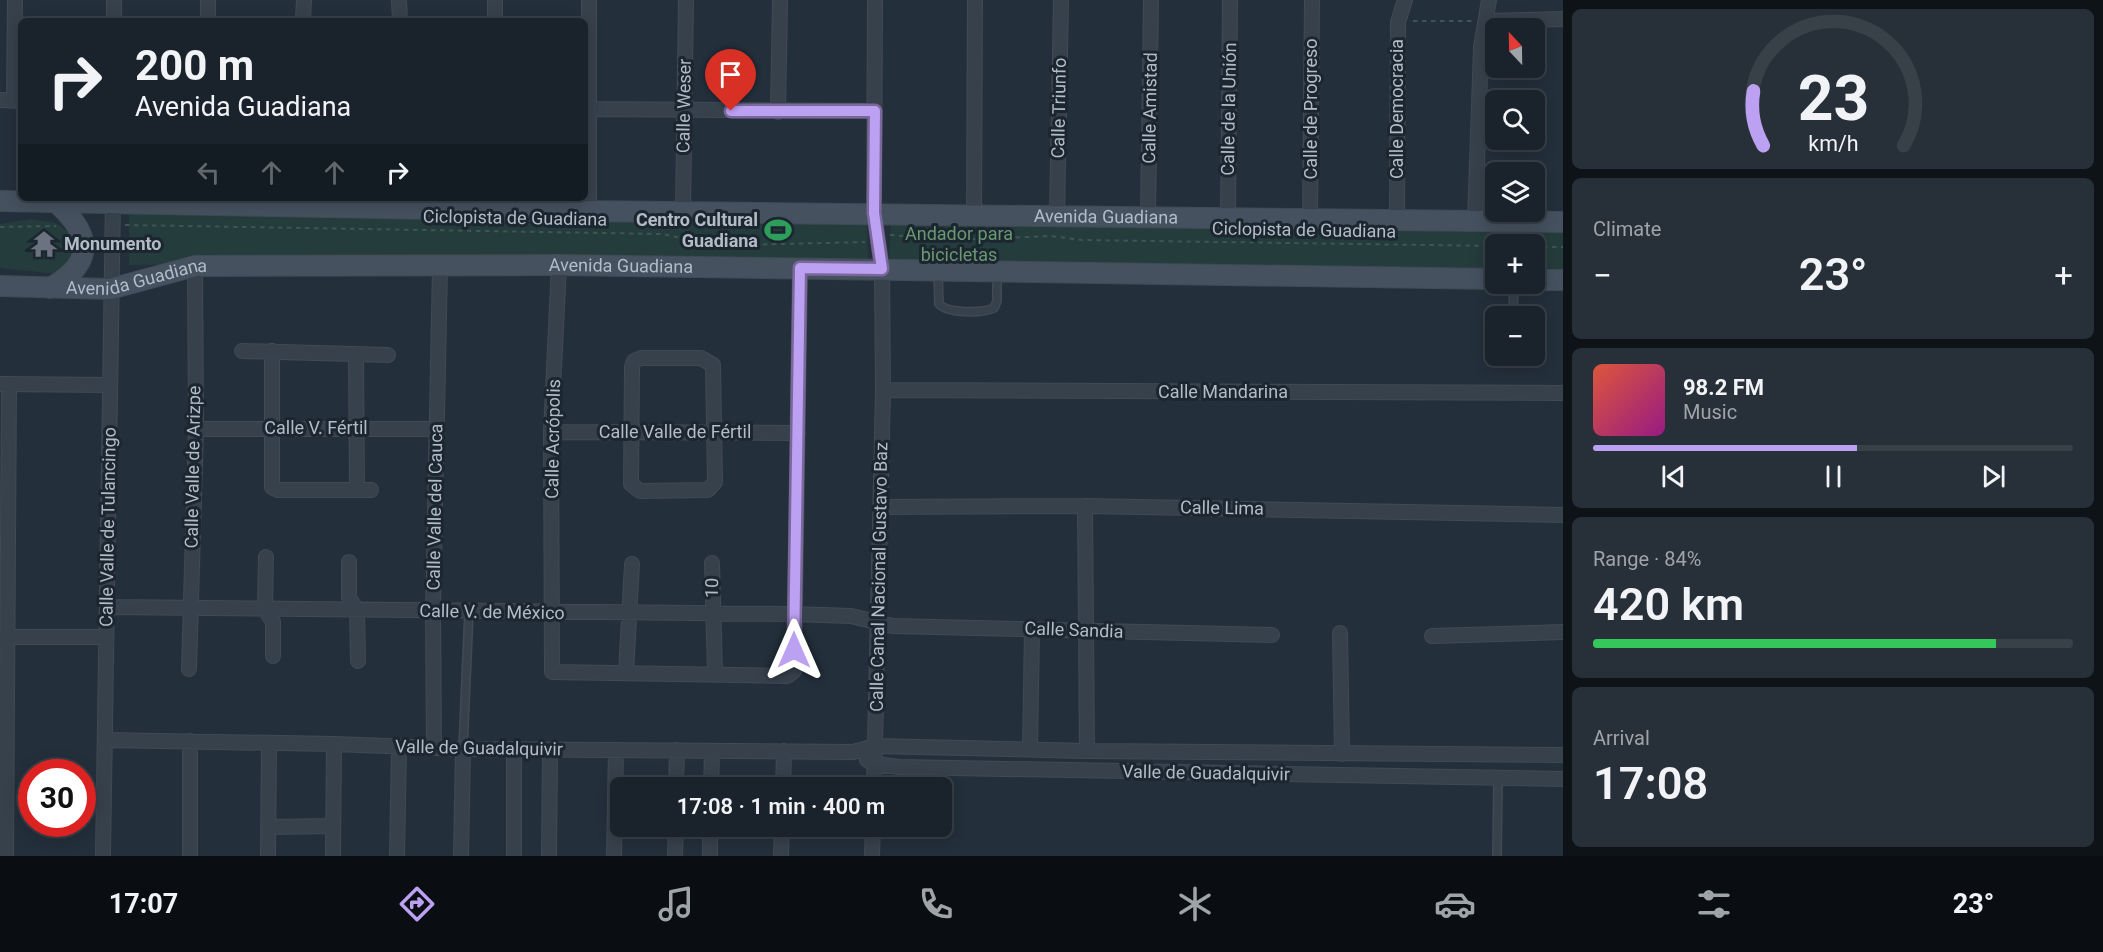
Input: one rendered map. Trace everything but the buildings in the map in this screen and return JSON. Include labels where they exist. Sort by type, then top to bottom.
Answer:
[{"type":"street","points":[[12,101],[15,0]]},
{"type":"street","points":[[114,0],[114,18]]},
{"type":"street","points":[[208,0],[208,18]]},
{"type":"street","points":[[303,18],[304,0]]},
{"type":"street","points":[[399,0],[400,18]]},
{"type":"street","points":[[495,0],[495,18]]},
{"type":"street","points":[[588,54],[589,0]]},
{"type":"street","name":"Calle Weser","points":[[683,212],[686,0]]},
{"type":"street","points":[[778,112],[780,0]]},
{"type":"street","name":"Calle Canal Nacional Gustavo Baz","points":[[874,777],[883,390],[882,269],[874,213],[875,0]]},
{"type":"street","points":[[974,216],[975,0]]},
{"type":"street","name":"Calle Triunfo","points":[[1057,216],[1061,0]]},
{"type":"street","name":"Calle Amistad","points":[[1148,217],[1151,0]]},
{"type":"street","name":"Calle de la Unión","points":[[1228,218],[1230,0]]},
{"type":"street","name":"Calle de Progreso","points":[[1310,219],[1312,0]]},
{"type":"street","name":"Calle Democracia","points":[[1397,220],[1398,22],[1405,0]]},
{"type":"street","points":[[1487,18],[1489,0]]},
{"type":"street","points":[[1545,19],[1563,19]]},
{"type":"street","points":[[1475,221],[1481,47],[1485,30]]},
{"type":"street","points":[[588,109],[875,111]]},
{"type":"street","points":[[588,160],[589,211]]},
{"type":"street","name":"Avenida Guadiana","points":[[2,201],[84,201]]},
{"type":"street","name":"Calle Valle de Tulancingo","points":[[102,856],[112,201]]},
{"type":"street","name":"Avenida Guadiana","points":[[206,201],[492,204],[589,211],[1563,222]]},
{"type":"street","points":[[50,288],[66,279],[80,261],[83,239],[79,225],[57,202]]},
{"type":"street","name":"Avenida Guadiana","points":[[4,286],[110,289],[195,266],[559,265],[1485,279]]},
{"type":"street","name":"Calle Acrópolis","points":[[559,265],[551,432],[552,672],[626,673]]},
{"type":"street","name":"Calle Valle de Arizpe","points":[[189,669],[196,429],[195,266]]},
{"type":"street","name":"Calle Valle del Cauca","points":[[434,748],[433,610],[441,266]]},
{"type":"street","points":[[632,564],[626,673],[787,676],[792,673],[800,268]]},
{"type":"street","points":[[1545,280],[1563,280]]},
{"type":"street","points":[[242,351],[388,355]]},
{"type":"street","points":[[272,351],[272,487],[278,490],[364,490],[358,429],[356,354]]},
{"type":"street","points":[[641,358],[701,358],[710,361],[714,369],[716,433],[715,482],[712,488],[704,492],[640,491],[633,488],[630,480],[631,432],[634,361],[641,358]]},
{"type":"street","points":[[6,856],[5,384],[110,385]]},
{"type":"street","name":"Calle Mandarina","points":[[883,390],[1563,393]]},
{"type":"street","name":"Calle V. Fértil","points":[[196,429],[436,429]]},
{"type":"street","name":"Calle Valle de Fértil","points":[[551,432],[798,433]]},
{"type":"street","points":[[1085,506],[1084,631],[1087,751]]},
{"type":"street","name":"Calle Lima","points":[[881,507],[1085,506],[1563,515]]},
{"type":"street","points":[[266,557],[265,609],[273,622],[273,656]]},
{"type":"street","points":[[350,562],[349,598],[357,610],[358,661]]},
{"type":"street","name":"10","points":[[712,563],[715,674]]},
{"type":"street","name":"Calle V. de México","points":[[107,607],[794,614],[851,616],[877,621]]},
{"type":"street","name":"Calle Sandia","points":[[877,621],[893,626],[1272,635]]},
{"type":"street","points":[[1030,748],[1032,629]]},
{"type":"street","points":[[1432,636],[1563,632]]},
{"type":"street","points":[[1340,633],[1342,754]]},
{"type":"street","points":[[5,637],[106,637]]},
{"type":"street","name":"Valle de Guadalquivir","points":[[105,740],[550,750],[853,752],[875,746],[1087,751],[1563,755]]},
{"type":"street","points":[[190,741],[190,856]]},
{"type":"street","points":[[268,856],[269,743]]},
{"type":"street","points":[[333,856],[334,744]]},
{"type":"street","points":[[397,856],[399,747]]},
{"type":"street","points":[[461,856],[463,749]]},
{"type":"street","points":[[514,749],[514,856]]},
{"type":"street","points":[[549,856],[550,750]]},
{"type":"street","points":[[614,856],[616,750]]},
{"type":"street","points":[[676,777],[677,750]]},
{"type":"street","points":[[711,777],[712,751]]},
{"type":"street","points":[[783,777],[784,751]]},
{"type":"street","name":"Valle de Guadalquivir","points":[[853,752],[875,764],[899,767],[1563,778]]},
{"type":"street","points":[[268,827],[333,826]]},
{"type":"street","points":[[675,856],[676,837]]},
{"type":"street","points":[[710,837],[710,856]]},
{"type":"street","points":[[781,856],[782,837]]},
{"type":"street","points":[[872,856],[873,837]]},
{"type":"lane","points":[[938,270],[939,301],[942,308],[987,311],[996,305],[997,270]]},
{"type":"lane","points":[[463,749],[469,611]]},
{"type":"lane","points":[[1497,856],[1498,778]]},
{"type":"path","points":[[1398,22],[1485,21]]},
{"type":"path","points":[[0,227],[79,225]]},
{"type":"path","name":"Ciclopista de Guadiana","points":[[112,225],[662,234],[718,245],[848,244],[888,235],[951,240],[1024,235],[1082,240],[1485,246]]},
{"type":"path","points":[[1545,247],[1563,247]]},
{"type":"green space","points":[[129,213],[867,222],[868,259],[129,265]]},
{"type":"green space","points":[[31,219],[56,223],[74,236],[78,255],[57,274],[0,268],[0,224]]},
{"type":"green space","name":"Andador para bicicletas","points":[[891,223],[1563,233],[1563,273],[1545,273],[1545,234],[1485,234],[1485,272],[889,263]]},
{"type":"place","name":"Centro Cultural Guadiana","points":[[778,230]]},
{"type":"place","name":"Monumento","points":[[44,244]]},
{"type":"route","points":[[731,111],[875,111],[874,213],[882,269],[800,268],[794,650]]}]
